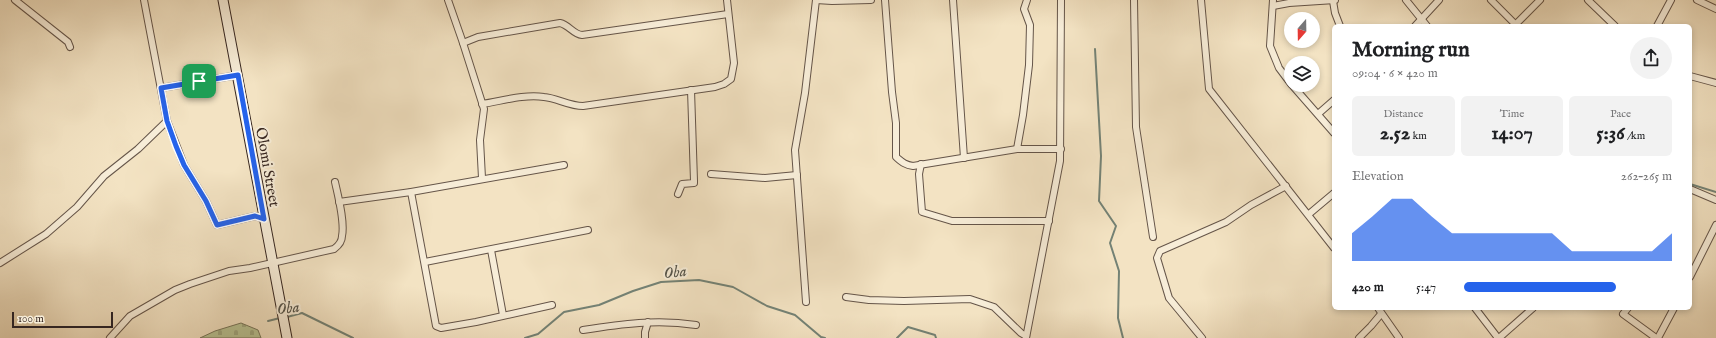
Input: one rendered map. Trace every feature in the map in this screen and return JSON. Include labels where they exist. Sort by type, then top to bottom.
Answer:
[{"type":"main road","name":"Olomi Street","points":[[223,0],[287,338]]},
{"type":"street","points":[[15,0],[68,42],[70,47]]},
{"type":"street","points":[[144,0],[167,121],[184,165],[206,201],[217,225],[255,216],[264,219]]},
{"type":"street","points":[[448,0],[464,43],[484,109],[480,140],[482,178]]},
{"type":"street","points":[[482,104],[543,96],[576,106],[583,106],[719,85],[731,79],[734,63],[727,0]]},
{"type":"street","points":[[806,302],[795,150],[807,78],[816,0],[871,0]]},
{"type":"street","points":[[885,0],[892,92],[896,123],[896,157],[904,164],[913,166],[1017,149],[1061,148]]},
{"type":"street","points":[[953,0],[964,158]]},
{"type":"street","points":[[1017,149],[1029,65],[1030,25],[1024,9],[1026,0]]},
{"type":"street","points":[[846,296],[869,300],[904,301],[970,299],[994,307],[1026,337],[1049,221],[1061,148],[1061,0]]},
{"type":"street","points":[[1134,0],[1136,127],[1153,237]]},
{"type":"street","points":[[1201,0],[1209,89],[1309,214],[1332,245]]},
{"type":"street","points":[[1284,74],[1279,68],[1270,46],[1273,3],[1334,0],[1335,13],[1339,24]]},
{"type":"street","points":[[1406,0],[1426,24]]},
{"type":"street","points":[[1416,24],[1439,0]]},
{"type":"street","points":[[1491,0],[1514,24]]},
{"type":"street","points":[[1516,24],[1540,0]]},
{"type":"street","points":[[1588,0],[1613,24]]},
{"type":"street","points":[[1659,24],[1671,0]]},
{"type":"street","points":[[1697,0],[1716,9]]},
{"type":"street","points":[[464,43],[478,37],[560,23],[565,24],[578,34],[582,35],[728,14]]},
{"type":"street","points":[[161,88],[238,75]]},
{"type":"street","points":[[1692,77],[1716,83]]},
{"type":"street","points":[[678,194],[682,184],[694,183],[691,90]]},
{"type":"street","points":[[1299,92],[1332,131]]},
{"type":"street","points":[[1318,114],[1332,102]]},
{"type":"street","points":[[0,263],[46,234],[77,207],[104,176],[138,149],[167,121]]},
{"type":"street","points":[[921,164],[919,174],[922,212],[952,221],[1049,221]]},
{"type":"street","points":[[339,202],[411,192],[482,178],[564,165]]},
{"type":"street","points":[[711,174],[765,178],[797,175]]},
{"type":"street","points":[[110,338],[130,316],[175,290],[229,271],[250,268],[334,249],[342,236],[339,202],[335,182]]},
{"type":"street","points":[[1202,338],[1170,298],[1157,258],[1160,251],[1226,222],[1286,186]]},
{"type":"street","points":[[1692,190],[1716,200]]},
{"type":"street","points":[[411,192],[436,326],[441,328],[476,322],[552,305]]},
{"type":"street","points":[[1309,214],[1332,195]]},
{"type":"street","points":[[1692,273],[1716,226]]},
{"type":"street","points":[[425,262],[588,230]]},
{"type":"street","points":[[491,250],[503,315]]},
{"type":"street","points":[[1477,310],[1498,338],[1531,310]]},
{"type":"street","points":[[1626,310],[1622,314],[1657,338],[1673,310]]},
{"type":"street","points":[[1359,338],[1371,326],[1379,311],[1398,338]]},
{"type":"street","points":[[645,338],[648,322]]},
{"type":"street","points":[[583,330],[648,322],[675,322],[696,325]]},
{"type":"green space","points":[[241,323],[258,330],[261,338],[200,338],[215,331]]},
{"type":"waterway","points":[[1095,49],[1101,156],[1099,201],[1116,226],[1110,243],[1119,271],[1118,318],[1123,338]]},
{"type":"waterway","points":[[1692,185],[1716,192]]},
{"type":"waterway","name":"Oba","points":[[525,338],[538,334],[564,312],[599,305],[633,291],[661,282],[699,280],[733,287],[767,306],[795,315],[821,337],[825,338]]},
{"type":"waterway","name":"Oba","points":[[287,317],[302,313],[353,338]]},
{"type":"waterway","name":"Oba","points":[[268,321],[280,318]]},
{"type":"waterway","name":"Oba","points":[[897,338],[908,327],[935,335],[936,338]]},
{"type":"route","points":[[238,75],[264,219],[255,216],[217,225],[206,201],[184,165],[167,121],[161,88],[199,81],[238,75]]}]
